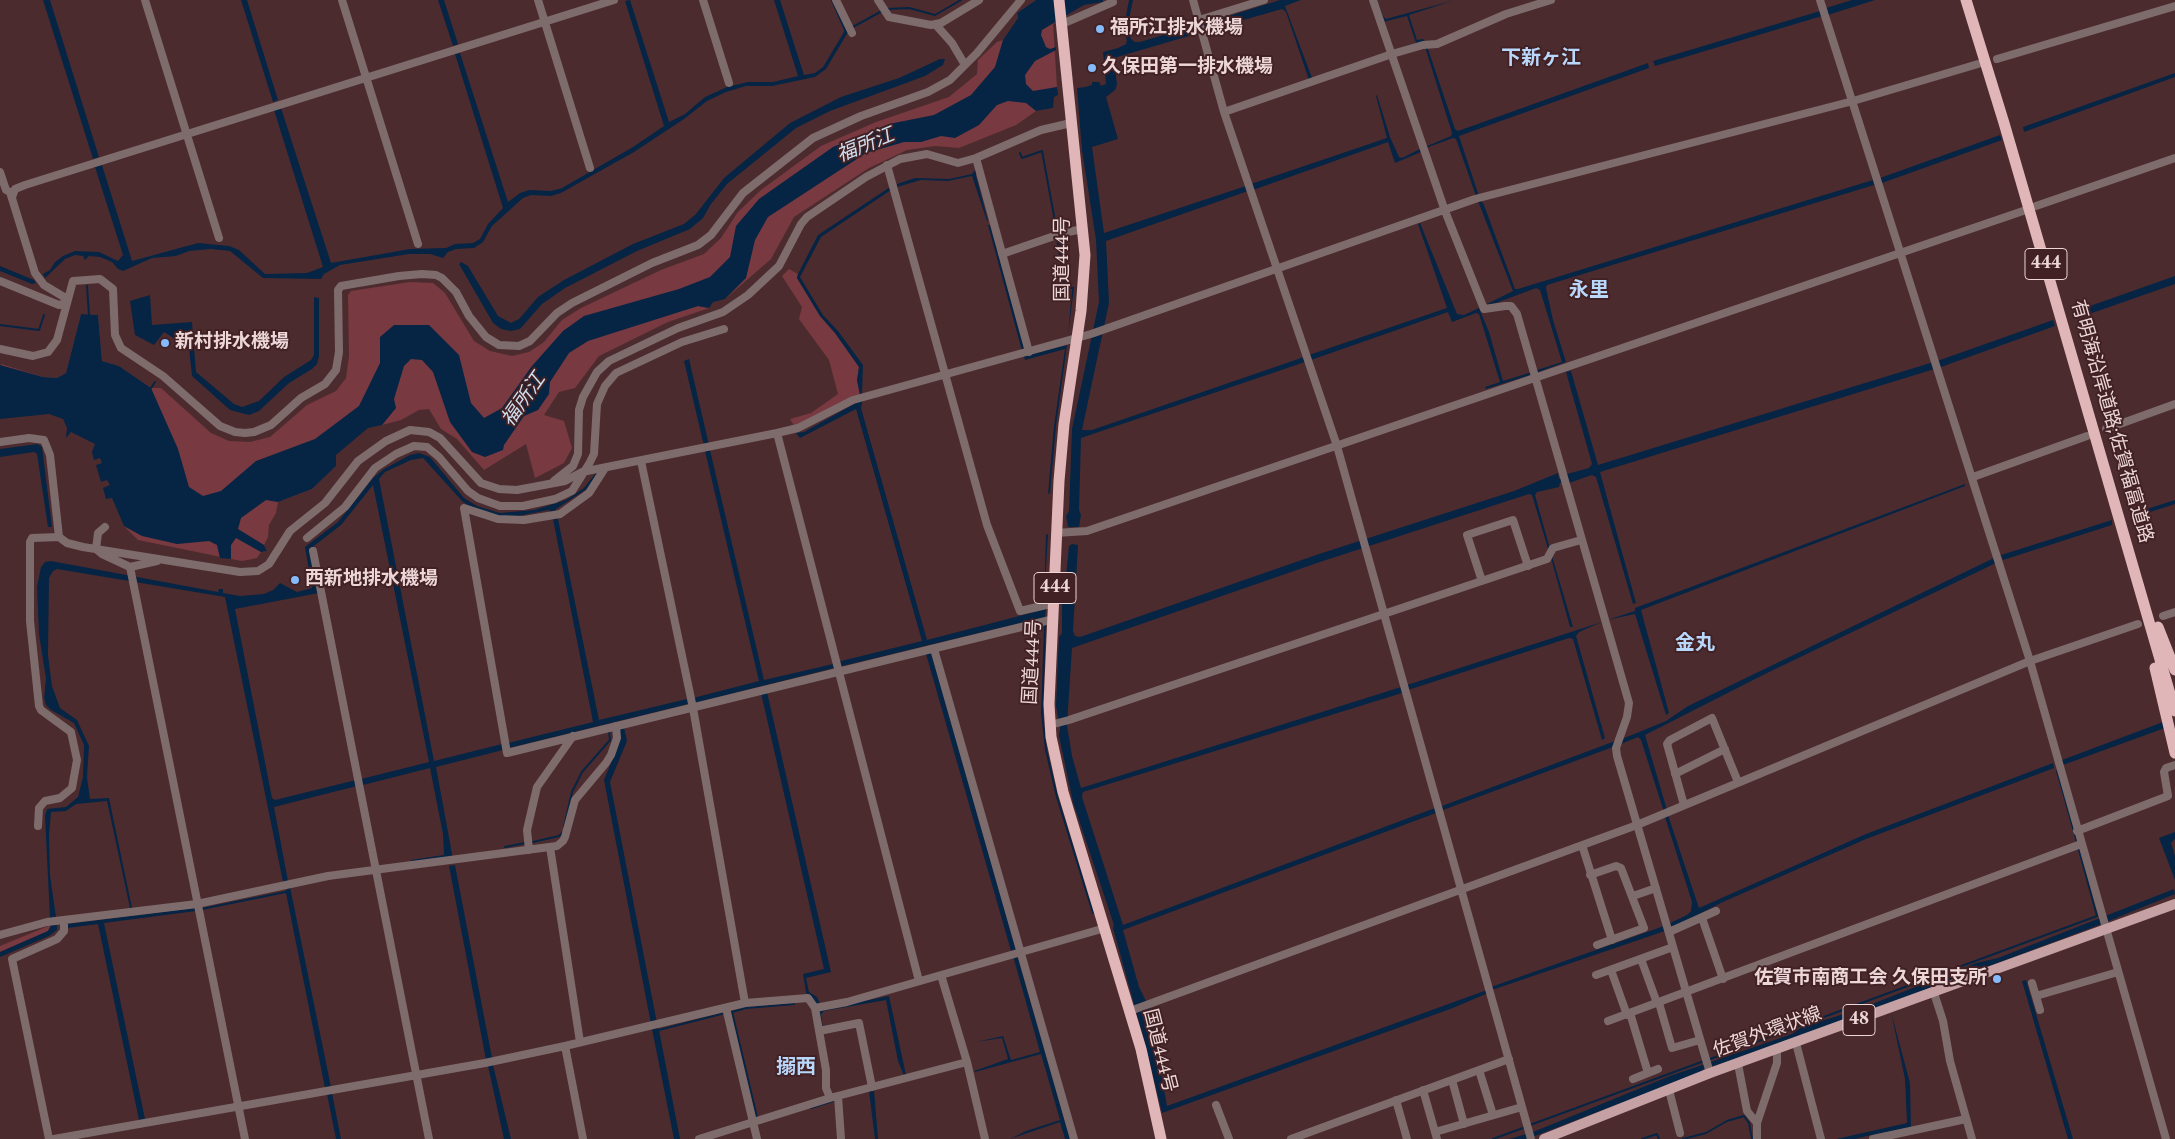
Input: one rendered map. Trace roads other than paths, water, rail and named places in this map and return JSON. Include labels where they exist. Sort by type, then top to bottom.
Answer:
[{"type":"highway","name":"444","points":[[1059,0],[1062,24]]},
{"type":"highway","name":"有明海沿岸道路;佐賀福富道路","points":[[1966,0],[2004,123],[2175,711]]},
{"type":"highway","name":"国道444号","points":[[1062,24],[1083,229],[1084,283],[1064,424],[1056,533],[1053,724],[1057,769],[1105,928],[1138,1008],[1160,1139]]},
{"type":"highway","points":[[2123,530],[2130,538],[2156,624],[2175,670]]},
{"type":"highway","points":[[2143,599],[2142,614],[2175,754]]},
{"type":"main road","name":"佐賀外環状線","points":[[1544,1139],[1668,1090],[1709,1068],[1738,1064],[1934,993],[2104,926],[2175,904]]},
{"type":"street","points":[[145,0],[220,238]]},
{"type":"street","points":[[342,0],[418,244]]},
{"type":"street","points":[[538,0],[590,168]]},
{"type":"street","points":[[12,197],[18,187],[614,0]]},
{"type":"street","points":[[703,0],[729,83]]},
{"type":"street","points":[[836,0],[850,30]]},
{"type":"street","points":[[878,0],[883,11],[889,17],[936,25],[979,0]]},
{"type":"street","points":[[0,349],[33,356],[48,352],[57,340],[73,281],[100,279],[111,285],[114,293],[115,335],[120,348],[163,376],[220,426],[235,432],[254,432],[271,425],[302,398],[324,384],[336,370],[339,352],[338,290],[341,286],[399,276],[436,275],[452,287],[486,337],[499,345],[519,346],[530,341],[557,313],[572,303],[652,263],[698,245],[711,235],[743,193],[813,138],[861,116],[938,87],[965,66],[1020,0]]},
{"type":"street","points":[[1193,0],[1224,112],[1337,446],[1530,1135]]},
{"type":"street","points":[[1199,20],[1264,0]]},
{"type":"street","points":[[1373,0],[1445,211],[1484,309],[1505,306],[1515,310],[1629,703],[1616,748],[1709,1068]]},
{"type":"street","points":[[1224,112],[1392,54],[1423,45],[1437,44],[1506,14],[1551,0]]},
{"type":"street","points":[[1820,0],[2030,661],[2166,1139]]},
{"type":"street","points":[[1062,24],[1114,1]]},
{"type":"street","points":[[1998,58],[2175,6]]},
{"type":"street","points":[[936,25],[959,52],[965,66]]},
{"type":"street","points":[[38,826],[40,808],[45,801],[60,798],[72,788],[77,760],[71,732],[41,710],[39,706],[30,621],[30,542],[36,536],[59,537],[67,543],[96,549],[250,573],[263,569],[269,564],[290,531],[325,503],[358,461],[386,441],[410,430],[429,432],[440,438],[473,475],[488,487],[517,490],[564,481],[582,472],[777,433],[798,428],[853,400],[1077,339],[1488,196],[1853,101],[1978,64]]},
{"type":"street","points":[[550,484],[573,466],[578,454],[580,410],[583,396],[597,372],[609,361],[678,328],[723,312],[748,295],[779,266],[801,224],[808,217],[887,165],[900,159],[927,154],[958,163],[976,158],[1041,130],[1072,124]]},
{"type":"street","points":[[976,158],[1029,352]]},
{"type":"street","points":[[2036,206],[2175,158]]},
{"type":"street","points":[[887,165],[987,525],[1020,611],[1055,603]]},
{"type":"street","points":[[0,172],[6,190],[10,192],[12,197],[35,273],[44,285],[67,302]]},
{"type":"street","points":[[1056,533],[1087,531],[2026,210]]},
{"type":"street","points":[[1002,254],[1063,233],[1083,229]]},
{"type":"street","points":[[0,281],[59,305],[67,302]]},
{"type":"street","points":[[307,538],[345,507],[375,468],[396,454],[414,446],[427,447],[439,456],[468,491],[478,498],[500,506],[522,506],[555,499],[572,491],[594,454],[597,404],[605,386],[616,373],[682,342],[724,329]]},
{"type":"street","points":[[2106,429],[2175,404]]},
{"type":"street","points":[[777,433],[919,981]]},
{"type":"street","points":[[1973,477],[2087,436]]},
{"type":"street","points":[[0,442],[29,438],[44,440],[50,455],[59,537]]},
{"type":"street","points":[[641,461],[693,708],[745,1003]]},
{"type":"street","points":[[605,468],[589,493],[560,514],[524,520],[498,519],[464,508],[508,753],[1054,620]]},
{"type":"street","points":[[1482,580],[1468,535],[1513,520],[1528,566]]},
{"type":"street","points":[[96,549],[98,534],[105,527]]},
{"type":"street","points":[[1053,724],[1528,566],[1547,559],[1553,548],[1581,540]]},
{"type":"street","points":[[96,549],[102,554],[130,567],[161,560]]},
{"type":"street","points":[[313,551],[429,1139]]},
{"type":"street","points":[[130,567],[244,1139]]},
{"type":"street","points":[[2162,616],[2175,612]]},
{"type":"street","points":[[1138,1008],[1637,825],[2030,661],[2138,624]]},
{"type":"street","points":[[934,649],[1074,1139]]},
{"type":"street","points":[[1684,805],[1667,744],[1670,740],[1712,718],[1738,782]]},
{"type":"street","points":[[0,935],[47,922],[197,904],[328,876],[550,847],[563,842],[575,800],[606,763],[611,754],[617,738],[616,726]]},
{"type":"street","points":[[528,850],[527,830],[537,788],[574,736]]},
{"type":"street","points":[[1675,774],[1725,749]]},
{"type":"street","points":[[2077,831],[2168,796],[2164,772],[2166,768],[2175,766]]},
{"type":"street","points":[[1608,1021],[2081,844]]},
{"type":"street","points":[[1582,845],[1612,940]]},
{"type":"street","points":[[550,847],[580,1042]]},
{"type":"street","points":[[1590,875],[1616,866],[1621,868],[1644,928],[1597,946]]},
{"type":"street","points":[[1633,896],[1656,888]]},
{"type":"street","points":[[1669,932],[1716,911]]},
{"type":"street","points":[[1702,918],[1723,979]]},
{"type":"street","points":[[49,1139],[12,959],[57,939],[64,931],[64,920]]},
{"type":"street","points":[[815,1008],[847,1002],[1105,928]]},
{"type":"street","points":[[1596,975],[1674,948]]},
{"type":"street","points":[[1641,959],[1658,1003],[1672,1048],[1700,1040]]},
{"type":"street","points":[[1611,970],[1648,1073]]},
{"type":"street","points":[[2036,996],[2118,972]]},
{"type":"street","points":[[941,975],[966,1062],[985,1139]]},
{"type":"street","points":[[2032,983],[2040,1010]]},
{"type":"street","points":[[1934,993],[1943,1021],[1950,1061],[1972,1139]]},
{"type":"street","points":[[54,1139],[485,1063],[745,1003],[808,998],[815,1008],[826,1070],[826,1088],[834,1097],[841,1139]]},
{"type":"street","points":[[726,1008],[757,1139]]},
{"type":"street","points":[[819,1031],[859,1023],[872,1088]]},
{"type":"street","points":[[1796,1043],[1821,1139]]},
{"type":"street","points":[[565,1046],[583,1139]]},
{"type":"street","points":[[1757,1139],[1757,1123],[1777,1063],[1777,1050]]},
{"type":"street","points":[[1291,1139],[1509,1059]]},
{"type":"street","points":[[700,1138],[834,1097],[966,1062]]},
{"type":"street","points":[[1738,1064],[1747,1111],[1757,1123]]},
{"type":"street","points":[[1633,1079],[1658,1069]]},
{"type":"street","points":[[1479,1070],[1493,1115]]},
{"type":"street","points":[[1452,1080],[1464,1124]]},
{"type":"street","points":[[1423,1090],[1436,1136],[1464,1124],[1522,1107]]},
{"type":"street","points":[[1668,1090],[1680,1133]]},
{"type":"street","points":[[1396,1100],[1408,1139]]},
{"type":"street","points":[[1216,1105],[1229,1139]]},
{"type":"street","points":[[1876,1138],[1966,1119]]},
{"type":"water","points":[[43,0],[50,0],[99,157],[93,159]]},
{"type":"water","points":[[241,0],[247,0],[278,100],[273,102]]},
{"type":"water","points":[[438,0],[444,0],[458,44],[453,46]]},
{"type":"water","points":[[630,0],[669,122],[685,114],[705,97],[727,87],[748,82],[773,82],[798,76],[774,0],[780,0],[804,75],[815,73],[823,67],[844,32],[844,27],[848,32],[826,69],[815,77],[772,86],[746,86],[726,92],[707,101],[684,119],[634,152],[561,193],[551,196],[531,195],[523,198],[492,226],[483,242],[474,248],[456,249],[448,252],[443,258],[430,254],[409,254],[340,265],[324,274],[321,279],[263,278],[230,251],[211,249],[189,251],[176,256],[152,258],[123,271],[118,269],[112,262],[100,257],[89,256],[85,260],[83,256],[75,255],[65,259],[45,278],[43,274],[50,270],[55,262],[63,256],[75,251],[99,252],[118,261],[123,255],[95,167],[102,165],[132,261],[198,243],[229,246],[239,250],[265,274],[307,273],[323,267],[274,110],[281,108],[331,263],[410,249],[446,248],[455,244],[473,243],[480,239],[488,224],[503,208],[455,54],[460,53],[508,202],[520,193],[529,190],[551,191],[562,188],[633,147],[664,126],[625,1]]},
{"type":"water","name":"福所江","points":[[1036,0],[1103,0],[1103,2],[1084,5],[1042,30],[1041,35],[1046,47],[1050,49],[1056,47],[1056,50],[1035,61],[1025,75],[1026,84],[1033,91],[1057,87],[1058,95],[1054,97],[1053,108],[1036,111],[1026,103],[1008,101],[997,105],[979,125],[955,138],[941,136],[921,142],[904,142],[866,153],[768,217],[755,240],[746,278],[725,299],[713,302],[709,308],[698,306],[588,341],[569,353],[550,382],[549,394],[538,410],[524,416],[504,445],[503,450],[485,457],[472,452],[450,422],[433,372],[422,360],[411,359],[404,366],[394,399],[396,408],[382,425],[368,428],[336,455],[336,466],[312,489],[278,502],[266,500],[241,518],[238,529],[264,545],[267,551],[261,552],[236,538],[231,545],[231,559],[220,558],[217,545],[209,541],[177,544],[142,536],[124,526],[112,498],[106,499],[103,488],[110,485],[107,480],[101,482],[96,465],[102,463],[100,458],[94,460],[92,452],[95,444],[71,432],[66,438],[67,428],[63,419],[49,414],[0,419],[0,365],[43,377],[57,378],[66,373],[81,314],[98,315],[102,361],[119,366],[151,388],[178,449],[189,487],[203,496],[221,491],[256,461],[315,439],[359,406],[380,363],[380,337],[394,325],[429,325],[459,355],[471,403],[484,418],[502,408],[532,366],[563,331],[584,316],[679,289],[710,277],[730,257],[736,226],[759,199],[833,147],[889,124],[934,115],[971,95],[995,67],[1003,40],[1018,18],[1017,13]]},
{"type":"water","points":[[1129,0],[1133,0],[1127,29],[1131,39],[1135,42],[1196,25],[1199,33],[1114,58],[1117,85],[1115,90],[1106,97],[1118,139],[1092,147],[1104,233],[1246,186],[1248,191],[1106,241],[1109,303],[1082,430],[1092,430],[1304,357],[1305,362],[1081,438],[1079,510],[1081,515],[1079,527],[1068,527],[1066,516],[1069,511],[1072,429],[1099,302],[1096,240],[1082,150],[1077,88],[1092,85],[1092,82],[1099,82],[1101,86],[1106,84],[1103,52],[1126,44],[1127,40],[1122,28],[1111,32],[1108,26],[1123,20],[1126,16]]},
{"type":"water","points":[[1280,0],[1301,0],[1285,6],[1312,78],[1309,80],[1286,12],[1282,9],[1205,31],[1203,24]]},
{"type":"water","points":[[1375,0],[1377,0],[1386,19],[1455,0],[1409,15],[1417,40],[1423,39],[1426,42],[1394,50],[1416,43],[1407,16],[1383,22]]},
{"type":"water","points":[[1852,0],[1875,0],[1828,15],[1826,8]]},
{"type":"water","points":[[1820,11],[1822,16],[1655,66],[1653,61]]},
{"type":"water","points":[[1427,46],[1455,129],[1458,131],[1648,63],[1649,68],[1459,136],[1479,196],[1476,196],[1456,139],[1453,138],[1425,147],[1451,136],[1452,133],[1425,47]]},
{"type":"water","points":[[940,59],[945,59],[943,65],[925,76],[830,111],[796,128],[727,184],[711,204],[703,218],[690,229],[637,251],[565,288],[542,304],[520,329],[511,331],[501,329],[493,323],[459,264],[461,262],[468,266],[498,316],[511,323],[519,319],[538,297],[564,280],[633,244],[684,224],[696,214],[724,178],[790,123],[841,97],[899,78]]},
{"type":"water","points":[[2175,73],[2175,77],[2024,132],[2023,127]]},
{"type":"water","points":[[1377,95],[1390,137],[1399,157],[1402,158],[1420,149],[1421,152],[1395,163],[1388,142],[1253,190],[1251,184],[1387,138]]},
{"type":"water","points":[[2000,135],[2002,140],[1882,183],[1880,178]]},
{"type":"water","points":[[976,169],[976,176],[988,221],[972,176],[948,181],[921,180],[897,187],[897,184],[915,178],[949,179],[972,174]]},
{"type":"water","points":[[1873,180],[1874,185],[1547,285],[1553,320],[1566,362],[1538,372],[1537,370],[1562,362],[1540,290],[1536,288],[1488,306],[1487,304],[1513,291],[1478,201],[1481,200],[1515,289],[1518,289]]},
{"type":"water","points":[[890,187],[891,190],[821,237],[800,277],[823,315],[838,331],[863,365],[862,394],[860,395],[857,380],[859,367],[835,333],[820,316],[797,278],[818,235]]},
{"type":"water","points":[[1420,223],[1457,314],[1464,315],[1479,308],[1489,332],[1503,381],[1532,372],[1533,374],[1486,389],[1485,387],[1500,382],[1479,314],[1476,313],[1452,322],[1448,312],[1311,360],[1309,355],[1447,308],[1418,224]]},
{"type":"water","points":[[988,225],[990,225],[1025,351],[1022,351]]},
{"type":"water","points":[[1056,238],[1059,238],[1067,286],[1074,287],[1068,336],[1072,289],[1064,289]]},
{"type":"water","points":[[0,266],[34,280],[36,283],[32,284],[0,271]]},
{"type":"water","points":[[2175,276],[2175,284],[2075,319],[2073,312]]},
{"type":"water","points":[[150,295],[152,325],[192,322],[196,372],[234,404],[242,407],[259,401],[284,377],[311,360],[314,355],[314,297],[319,298],[319,356],[317,364],[289,383],[259,411],[249,415],[230,410],[192,376],[189,348],[164,332],[154,345],[135,335],[130,301]]},
{"type":"water","points":[[2053,320],[2055,326],[1941,367],[1600,472],[1636,603],[1633,604],[1596,477],[1592,475],[1569,483],[1568,480],[1560,483],[1559,487],[1537,492],[1535,495],[1550,549],[1549,552],[1532,495],[1529,494],[1320,562],[1072,648],[1067,725],[1072,756],[1081,788],[1401,687],[1402,693],[1083,792],[1082,797],[1123,925],[1435,808],[1436,813],[1123,930],[1139,987],[1149,1007],[1167,1106],[1487,990],[1488,993],[1453,1008],[1162,1113],[1113,928],[1114,925],[1073,802],[1059,736],[1060,727],[1056,706],[1059,637],[1062,633],[1062,598],[1064,596],[1069,546],[1072,544],[1078,545],[1073,631],[1075,636],[1080,637],[1319,554],[1514,491],[1558,473],[1559,479],[1567,477],[1567,474],[1589,468],[1592,464],[1566,372],[1571,371],[1598,465],[1940,360]]},
{"type":"water","points":[[1067,345],[1056,426],[1050,493],[1048,494],[1054,426],[1065,349],[1025,360],[1024,356]]},
{"type":"water","points":[[689,359],[709,445],[704,446],[684,361]]},
{"type":"water","points":[[863,399],[861,408],[927,640],[1046,609],[1045,617],[838,667],[837,662],[922,641],[856,409],[800,438],[796,433],[804,432]]},
{"type":"water","points":[[38,444],[42,447],[52,527],[48,527],[37,454],[34,452],[0,457],[0,449]]},
{"type":"water","points":[[710,450],[764,680],[833,664],[834,668],[694,703],[693,698],[759,681],[705,451]]},
{"type":"water","points":[[419,453],[430,457],[464,498],[477,506],[500,513],[534,510],[566,500],[584,488],[595,474],[599,473],[587,489],[556,509],[556,513],[552,513],[549,510],[518,516],[499,516],[473,509],[462,501],[423,458],[411,460],[385,472],[379,479],[434,761],[502,744],[503,750],[436,767],[453,859],[411,863],[411,860],[444,855],[443,834],[430,768],[363,785],[361,779],[429,762],[373,485],[341,525],[310,549],[319,593],[235,609],[272,798],[275,800],[356,780],[357,786],[274,807],[288,881],[283,882],[225,597],[57,569],[53,571],[49,578],[48,655],[52,686],[60,708],[77,720],[89,746],[87,777],[90,799],[109,798],[132,908],[130,908],[107,801],[76,804],[66,811],[51,812],[49,835],[50,875],[56,917],[50,919],[45,816],[47,809],[66,807],[78,797],[83,777],[84,745],[74,723],[51,710],[46,705],[44,698],[46,679],[39,634],[37,587],[41,567],[45,562],[51,561],[218,592],[219,589],[223,589],[223,593],[240,596],[264,594],[273,590],[280,583],[297,592],[312,588],[305,547],[338,522],[373,478],[384,469],[410,455]]},
{"type":"water","points":[[1965,484],[1965,486],[1641,610],[1669,713],[1666,715],[1635,614],[1607,620],[1635,611],[1635,608]]},
{"type":"water","points":[[2175,500],[2175,504],[2132,518],[2131,514]]},
{"type":"water","points":[[553,519],[558,519],[599,720],[687,699],[688,704],[509,748],[508,743],[593,722]]},
{"type":"water","points":[[2112,520],[2112,525],[2003,560],[2001,555]]},
{"type":"water","points":[[1046,534],[1048,535],[1044,601]]},
{"type":"water","points":[[1552,556],[1573,627],[1570,627]]},
{"type":"water","points":[[1996,557],[1998,562],[1765,674],[1645,735],[1667,810],[1664,812],[1641,740],[1638,737],[1621,744],[1622,739],[1666,721],[1688,706]]},
{"type":"water","points":[[1602,622],[1579,632],[1576,636],[1605,738],[1602,740],[1573,639],[1569,638],[1408,690],[1407,685]]},
{"type":"water","points":[[931,652],[1016,950],[1011,951],[926,654]]},
{"type":"water","points":[[767,692],[831,972],[806,978],[809,992],[817,997],[820,1004],[817,1004],[806,993],[803,974],[824,969],[761,693]]},
{"type":"water","points":[[2163,722],[2165,728],[2063,765],[2062,760]]},
{"type":"water","points":[[624,727],[627,741],[610,782],[657,1023],[651,1024],[604,780],[619,743],[619,728]]},
{"type":"water","points":[[1615,741],[1613,747],[1443,810],[1442,806]]},
{"type":"water","points":[[2053,763],[2054,768],[1866,839],[1723,902],[1671,928],[1670,923],[1691,911],[1692,902],[1665,817],[1668,815],[1699,908],[1866,834]]},
{"type":"water","points":[[2175,832],[2175,839],[2171,843],[2175,856],[2175,880],[2159,838]]},
{"type":"water","points":[[455,865],[492,1058],[486,1060],[449,866]]},
{"type":"water","points":[[290,887],[331,1087],[325,1088],[286,893],[202,910],[201,908],[285,891]]},
{"type":"water","points":[[2174,889],[2175,894],[2099,925],[1784,1043],[1704,1069],[1699,1073],[1527,1139],[1509,1139],[1533,1132],[1670,1076],[1792,1034],[1802,1027],[1857,1010],[1976,963],[1998,958]]},
{"type":"water","points":[[195,908],[196,911],[104,923],[145,1119],[139,1120],[98,924],[67,928],[67,924]]},
{"type":"water","points":[[51,925],[57,925],[57,930],[49,936],[0,957],[0,952],[48,931]]},
{"type":"water","points":[[1664,926],[1665,931],[1492,990],[1491,987]]},
{"type":"water","points":[[1017,955],[1070,1139],[1065,1139],[1060,1122],[1010,1139],[1026,1131],[1060,1120],[1041,1054],[974,1071],[1008,1059],[1002,1038],[976,1042],[1003,1036],[1011,1060],[1040,1052],[1013,956]]},
{"type":"water","points":[[2026,980],[2073,1139],[2068,1139],[2022,981]]},
{"type":"water","points":[[889,996],[906,1075],[904,1076],[898,1061],[886,1000],[824,1011],[821,1014],[823,1028],[821,1028],[819,1012],[824,1009]]},
{"type":"water","points":[[1891,1012],[1910,1083],[1911,1128],[1876,1134],[1872,1139],[1871,1135],[1855,1139],[1836,1139],[1907,1123],[1905,1079]]},
{"type":"water","points":[[658,1028],[680,1139],[674,1139],[652,1029]]},
{"type":"water","points":[[493,1065],[511,1139],[504,1139],[488,1066]]},
{"type":"water","points":[[874,1090],[878,1139],[875,1139],[869,1091]]},
{"type":"water","points":[[332,1093],[341,1139],[336,1139],[327,1094]]},
{"type":"waterway","points":[[832,0],[845,30]]},
{"type":"waterway","points":[[886,9],[909,8],[935,15],[961,0]]},
{"type":"waterway","points":[[851,28],[882,11]]},
{"type":"waterway","points":[[1020,153],[1022,158],[1042,151],[1057,232]]},
{"type":"waterway","points":[[87,286],[89,316]]},
{"type":"waterway","points":[[0,325],[39,330],[44,315]]},
{"type":"waterway","points":[[151,388],[155,382]]},
{"type":"waterway","points":[[1045,625],[1042,713],[1046,750],[1057,797],[1093,913]]},
{"type":"waterway","points":[[564,827],[572,792],[582,772],[610,740],[609,731]]},
{"type":"waterway","points":[[2057,771],[2077,842]]},
{"type":"waterway","points":[[533,842],[559,836],[563,832]]},
{"type":"waterway","points":[[505,847],[525,843]]},
{"type":"waterway","points":[[1710,1059],[2097,916],[2079,850]]},
{"type":"waterway","points":[[757,1117],[732,1012],[746,1008],[794,1004]]},
{"type":"waterway","points":[[659,1030],[725,1013]]},
{"type":"waterway","points":[[1530,1125],[1704,1061]]},
{"type":"waterway","points":[[811,1108],[833,1101]]},
{"type":"waterway","points":[[1683,1139],[1706,1133],[1727,1121],[1744,1116],[1749,1123],[1752,1139]]},
{"type":"waterway","points":[[1493,1139],[1523,1128]]},
{"type":"waterway","points":[[1642,1139],[1657,1134],[1659,1139]]},
{"type":"place","name":"福所江排水機場","points":[[1100,29]]},
{"type":"place","name":"久保田第一排水機場","points":[[1092,68]]},
{"type":"place","name":"新村排水機場","points":[[165,343]]},
{"type":"place","name":"西新地排水機場","points":[[295,580]]},
{"type":"place","name":"佐賀市南商工会 久保田支所","points":[[1997,979]]},
{"type":"district","name":"下新ヶ江","points":[[1541,60]]},
{"type":"district","name":"永里","points":[[1589,292]]},
{"type":"district","name":"金丸","points":[[1695,645]]},
{"type":"district","name":"搦西","points":[[796,1069]]}]
